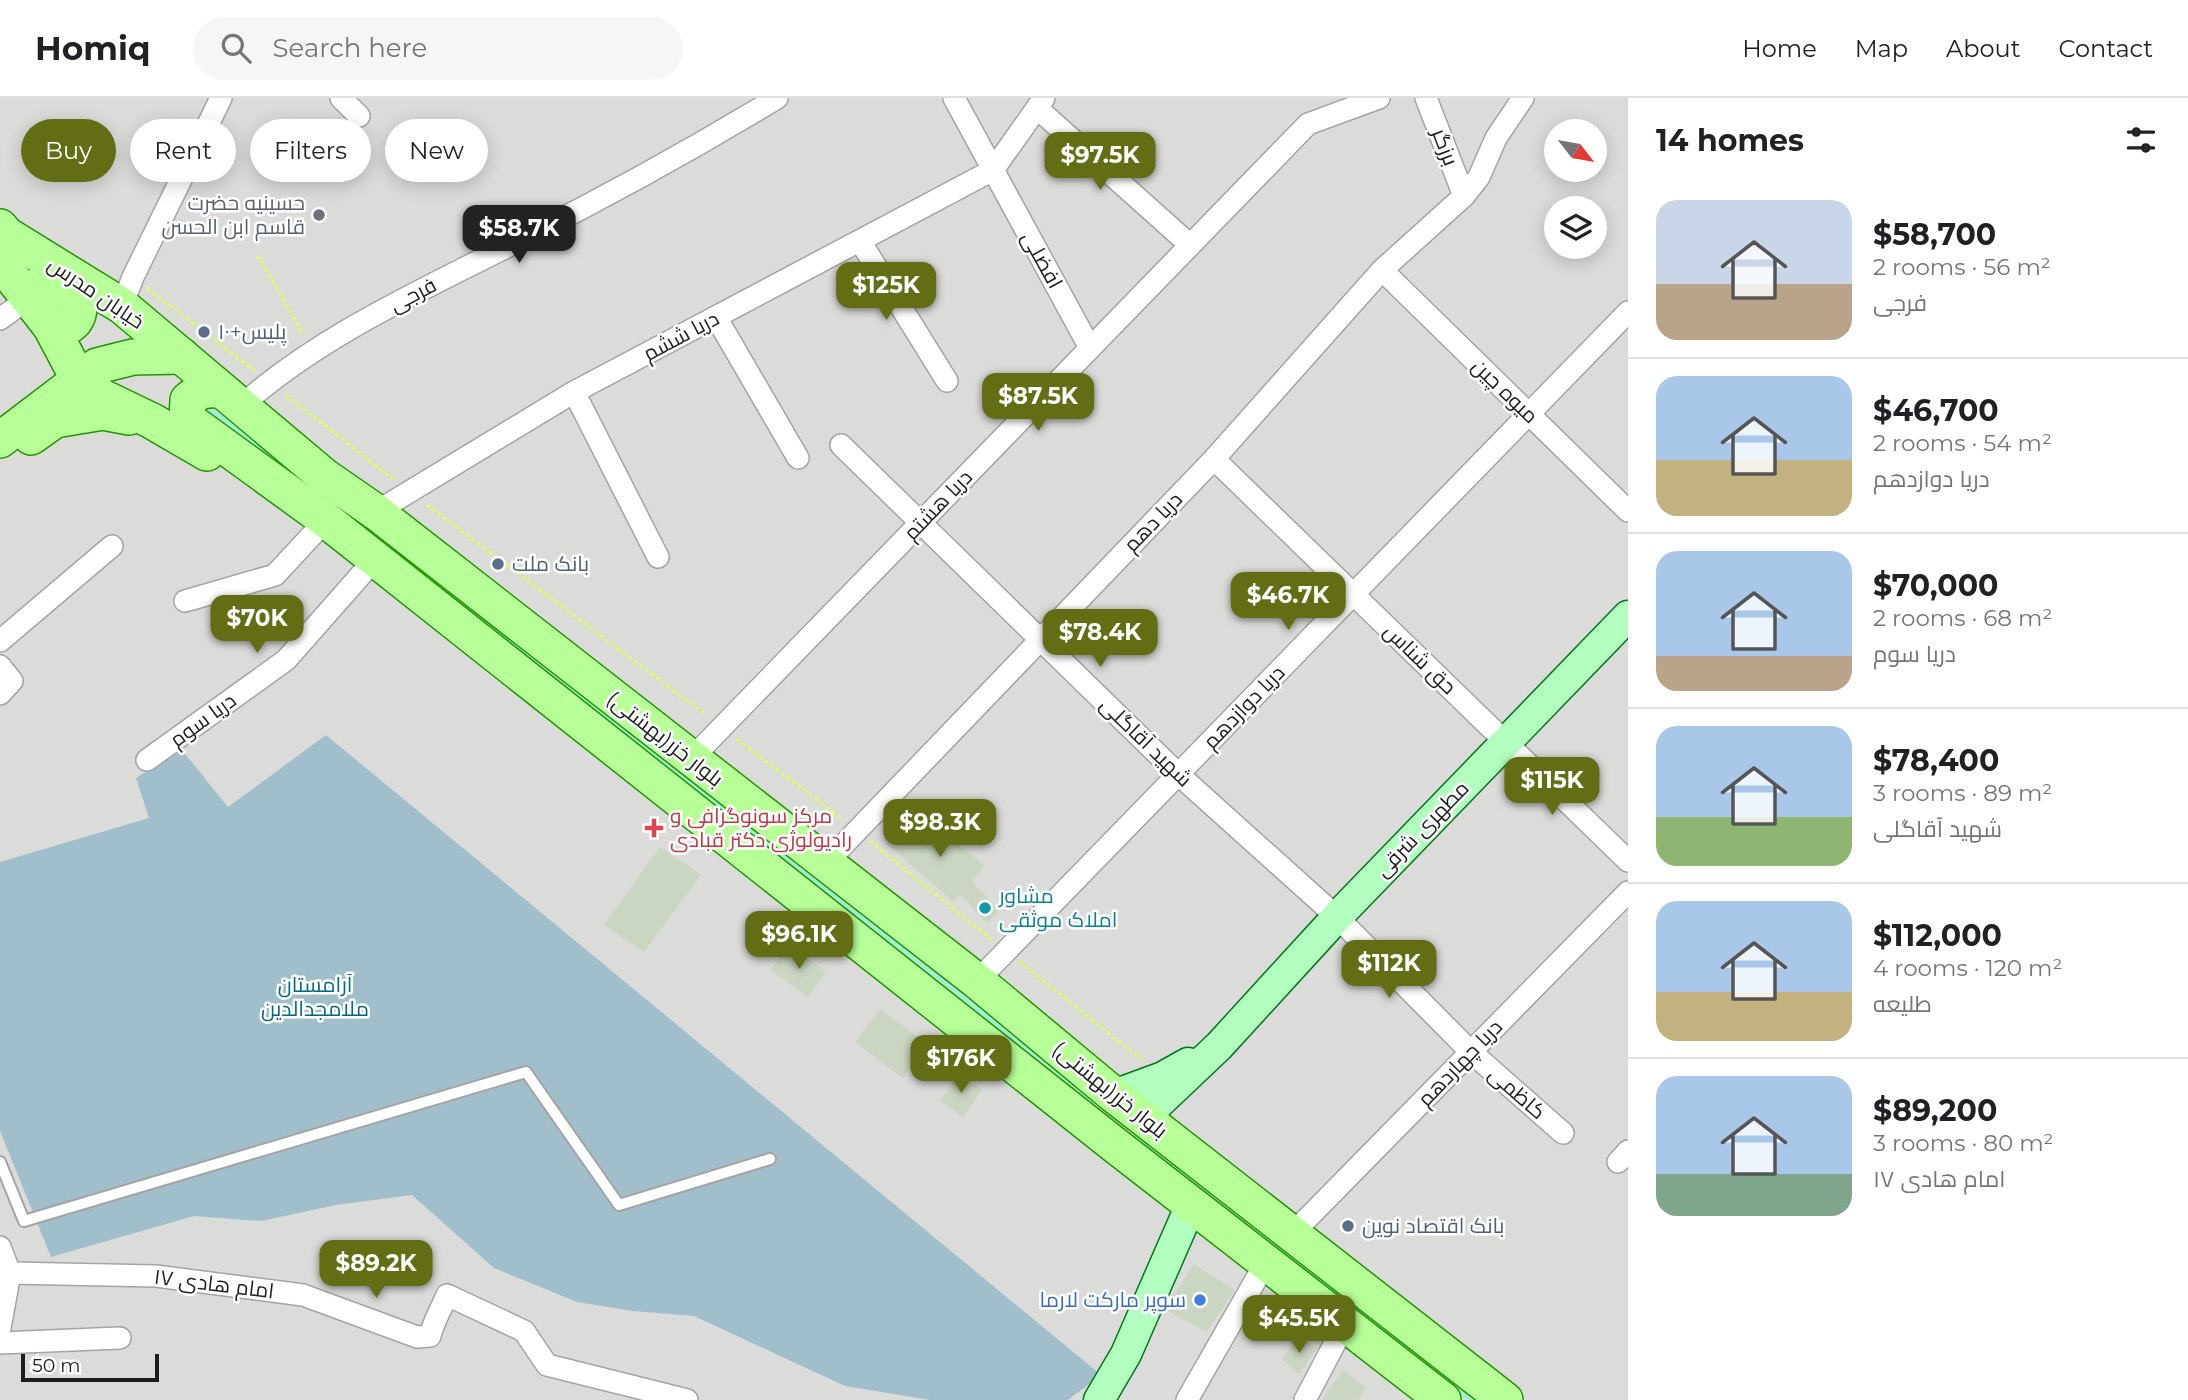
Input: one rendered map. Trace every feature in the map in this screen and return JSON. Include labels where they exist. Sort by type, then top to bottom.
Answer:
[{"type":"main road","name":"خیابان مدرس","points":[[2,241],[127,291],[182,356],[231,398]]},
{"type":"main road","name":"خیابان مدرس","points":[[2,241],[29,298],[51,327],[79,380]]},
{"type":"main road","points":[[2,241],[79,303],[75,322],[66,328],[51,327]]},
{"type":"main road","points":[[0,440],[97,366],[133,357],[182,356]]},
{"type":"main road","points":[[79,380],[92,392],[152,421],[326,520]]},
{"type":"main road","points":[[231,398],[205,389],[196,392],[188,400],[187,419],[326,520]]},
{"type":"main road","name":"بلوار خزر(بهشتی)","points":[[231,398],[324,476],[376,512],[977,981],[1114,1095],[1505,1400]]},
{"type":"main road","points":[[0,460],[55,420],[103,412],[152,421]]},
{"type":"main road","name":"بلوار خزر(بهشتی)","points":[[326,520],[1191,1205],[1443,1400]]},
{"type":"main road","name":"مطهری شرقی","points":[[1219,1046],[1337,917],[1628,616]]},
{"type":"main road","points":[[1114,1095],[1163,1077],[1219,1046]]},
{"type":"main road","points":[[1143,1118],[1219,1046]]},
{"type":"main road","points":[[1101,1399],[1126,1354],[1191,1205]]},
{"type":"street","points":[[127,291],[221,98]]},
{"type":"street","points":[[341,98],[359,116]]},
{"type":"street","name":"فرجی","points":[[231,398],[268,382],[391,306],[569,215],[695,147],[777,98]]},
{"type":"street","name":"افضلی","points":[[954,98],[1090,348]]},
{"type":"street","name":"دریا هشتم","points":[[691,759],[1308,124],[1379,98]]},
{"type":"street","name":"برزگر","points":[[1426,98],[1464,196]]},
{"type":"street","name":"برزگر","points":[[1479,177],[1496,138],[1523,98]]},
{"type":"street","points":[[993,170],[1040,103],[1191,245]]},
{"type":"street","name":"دریا ششم","points":[[376,512],[574,392],[993,170]]},
{"type":"street","name":"دریا دهم","points":[[825,864],[1214,459],[1382,270],[1464,196],[1479,177]]},
{"type":"street","points":[[860,241],[947,382]]},
{"type":"street","name":"میوه چین","points":[[1382,270],[1628,511]]},
{"type":"street","points":[[0,319],[29,298]]},
{"type":"street","name":"دریا دوازدهم","points":[[977,981],[1628,312]]},
{"type":"street","points":[[716,317],[799,458]]},
{"type":"street","points":[[574,392],[658,557]]},
{"type":"street","name":"شهید آقاگلی","points":[[841,445],[1178,774],[1337,917],[1471,1052]]},
{"type":"street","name":"حق شناس","points":[[1214,459],[1628,861]]},
{"type":"street","points":[[185,601],[275,575],[326,520]]},
{"type":"street","points":[[0,641],[112,546]]},
{"type":"street","name":"دریا سوم","points":[[147,760],[286,660],[376,559]]},
{"type":"street","points":[[0,666],[12,681],[0,694]]},
{"type":"street","name":"دریا چهاردهم","points":[[1292,1234],[1628,892]]},
{"type":"street","name":"کاظمی","points":[[1471,1052],[1563,1133]]},
{"type":"street","points":[[0,1247],[10,1273],[0,1328]]},
{"type":"street","points":[[1187,1400],[1266,1262]]},
{"type":"street","name":"امام هادی ۱۷","points":[[10,1273],[156,1276],[303,1295],[417,1337],[430,1336],[436,1313],[441,1309],[447,1295],[524,1331],[547,1365],[607,1390],[687,1400]]},
{"type":"street","points":[[1304,1400],[1345,1324]]},
{"type":"street","points":[[0,1343],[120,1338]]},
{"type":"lane","points":[[0,1162],[24,1221],[526,1072],[619,1205],[771,1159]]},
{"type":"path","points":[[258,256],[314,352]]},
{"type":"path","points":[[127,291],[268,382],[857,830],[1163,1077]]},
{"type":"shaded area","points":[[0,98],[1628,98],[1628,1400],[0,1400]]},
{"type":"green space","points":[[209,402],[324,476],[1119,1118],[1061,1083],[203,416],[201,405]]},
{"type":"green space","name":"آرامستان ملامجدالدین","points":[[326,735],[1101,1375],[1068,1400],[930,1400],[845,1386],[694,1316],[633,1311],[577,1302],[494,1268],[412,1195],[336,1205],[261,1221],[194,1216],[51,1257],[0,1131],[0,862],[149,818],[136,778],[182,750],[228,807]]},
{"type":"green space","points":[[1136,1133],[1483,1400],[1468,1400],[1133,1141]]},
{"type":"building","points":[[914,803],[953,835],[950,839],[985,866],[972,881],[999,911],[987,923],[960,894],[953,901],[883,841]]},
{"type":"building","points":[[660,847],[701,875],[644,952],[604,925]]},
{"type":"building","points":[[789,945],[826,972],[808,997],[771,970]]},
{"type":"building","points":[[880,1009],[927,1044],[903,1078],[855,1042]]},
{"type":"building","points":[[959,1073],[982,1089],[963,1117],[940,1101]]},
{"type":"building","name":"سوپر مارکت لارما","points":[[1194,1264],[1235,1290],[1207,1332],[1165,1309]]},
{"type":"building","points":[[1298,1336],[1317,1349],[1299,1374],[1282,1359]]},
{"type":"building","points":[[1343,1370],[1366,1388],[1358,1400],[1322,1400]]},
{"type":"place","name":"حسینیه حضرت قاسم ابن الحسن","points":[[319,215]]},
{"type":"place","name":"پلیس+١٠","points":[[204,332]]},
{"type":"place","name":"بانک ملت","points":[[498,564]]},
{"type":"place","name":"مركز سونوگرافی و راديولوژی دكتر قبادی","points":[[654,828]]},
{"type":"place","name":"مشاور املاک موثقی","points":[[985,908]]},
{"type":"place","name":"بانک اقتصاد نوین","points":[[1348,1226]]},
{"type":"place","name":"سوپر مارکت لارما","points":[[1200,1300]]}]
